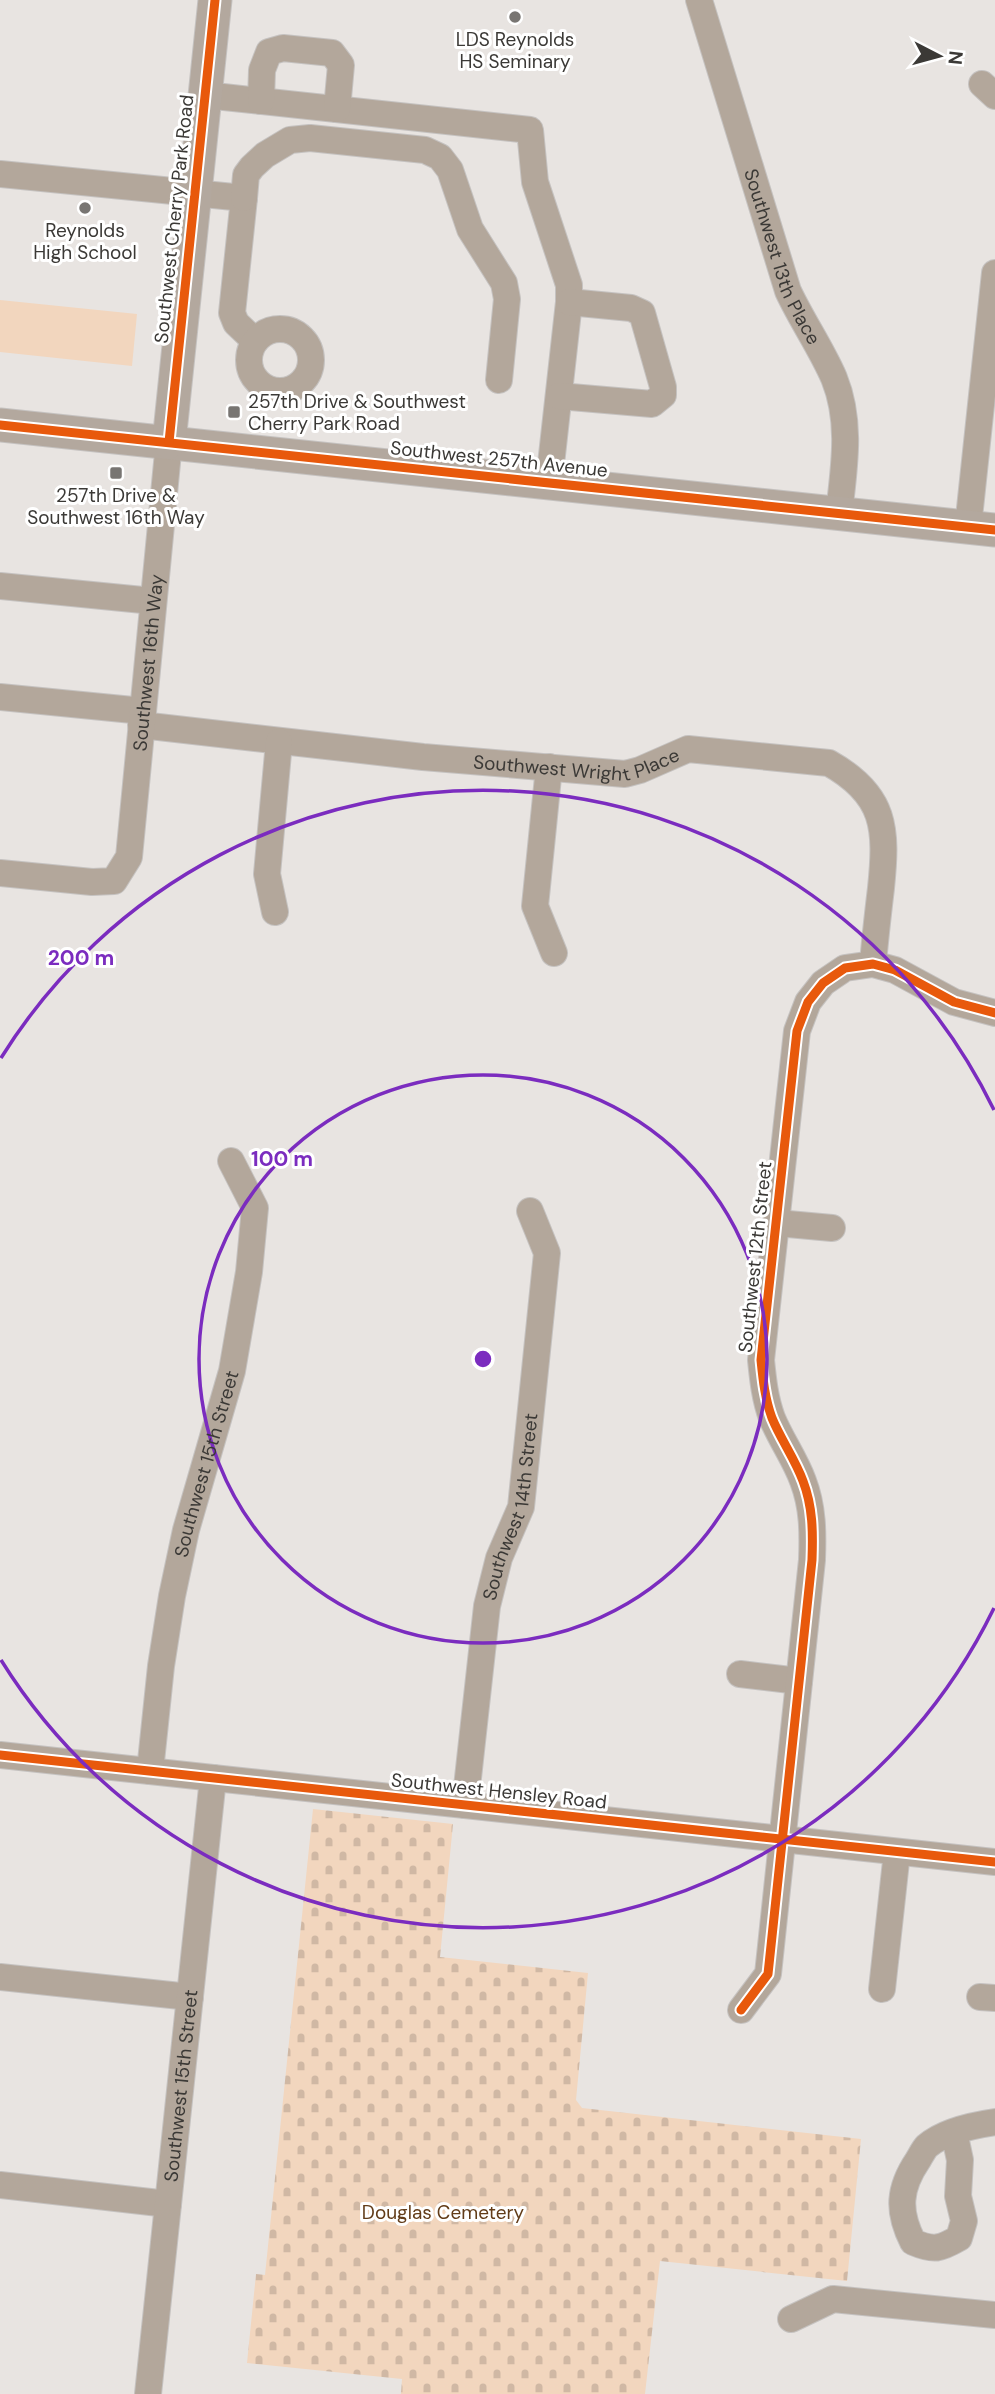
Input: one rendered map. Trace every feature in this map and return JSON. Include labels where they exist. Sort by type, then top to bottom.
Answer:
[{"type":"main road","name":"Southwest Cherry Park Road","points":[[169,442],[215,0]]},
{"type":"main road","name":"Southwest 257th Avenue","points":[[0,425],[981,528]]},
{"type":"street","name":"Southwest 13th Place","points":[[699,0],[788,291],[834,378],[840,398],[846,439],[839,513]]},
{"type":"street","points":[[261,101],[262,70],[270,52],[283,48],[295,49],[332,53],[341,65],[337,109]]},
{"type":"street","points":[[205,95],[530,130],[534,182],[569,285],[549,482]]},
{"type":"street","points":[[255,341],[236,323],[232,313],[246,175],[252,167],[265,155],[290,140],[310,138],[425,150],[440,157],[450,170],[470,229],[503,283],[507,299],[499,380]]},
{"type":"street","points":[[0,173],[244,198]]},
{"type":"street","points":[[981,528],[995,273]]},
{"type":"street","points":[[559,396],[652,404],[663,395],[642,313],[631,308],[569,302]]},
{"type":"street","name":"Southwest 16th Way","points":[[0,873],[92,883],[114,881],[129,857],[169,442]]},
{"type":"street","points":[[0,586],[153,601]]},
{"type":"street","name":"Southwest Wright Place","points":[[0,697],[279,742],[549,768],[625,774],[688,749],[829,764],[848,774],[864,789],[876,808],[883,828],[885,850],[873,964]]},
{"type":"street","points":[[275,912],[267,874],[279,742]]},
{"type":"street","points":[[549,768],[535,906],[554,953]]},
{"type":"street","points":[[873,964],[895,970],[946,999],[995,1013]]},
{"type":"street","name":"Southwest 12th Street","points":[[741,2010],[768,1974],[812,1560],[813,1522],[803,1480],[772,1418],[763,1386],[761,1360],[797,1031],[808,1002],[823,983],[845,968],[873,964]]},
{"type":"street","name":"Southwest 15th Street","points":[[150,1771],[161,1666],[172,1596],[186,1530],[232,1371],[249,1272],[255,1208],[231,1161]]},
{"type":"street","name":"Southwest 14th Street","points":[[465,1805],[487,1606],[499,1558],[521,1507],[547,1252],[530,1211]]},
{"type":"street","points":[[777,1223],[832,1228]]},
{"type":"street","points":[[740,1674],[799,1681]]},
{"type":"street","name":"Southwest Hensley Road","points":[[0,1755],[995,1862]]},
{"type":"street","name":"Southwest 15th Street","points":[[148,2394],[213,1779]]},
{"type":"street","points":[[882,1989],[897,1852]]},
{"type":"street","points":[[0,1977],[190,1997]]},
{"type":"street","points":[[954,2132],[995,2122]]},
{"type":"street","points":[[0,2185],[168,2204]]},
{"type":"street","points":[[791,2319],[833,2299],[995,2315]]},
{"type":"green space","points":[[0,300],[137,314],[132,366],[0,352]]},
{"type":"green space","name":"Douglas Cemetery","points":[[313,1809],[453,1824],[440,1957],[588,1973],[576,2100],[582,2108],[861,2139],[847,2281],[660,2261],[645,2394],[401,2394],[402,2379],[247,2363],[256,2274],[265,2275]]},
{"type":"cycle path","points":[[169,442],[215,0]]},
{"type":"cycle path","points":[[0,425],[995,530]]},
{"type":"cycle path","points":[[741,2010],[768,1974],[812,1560],[809,1501],[796,1465],[772,1418],[761,1360],[797,1031],[808,1002],[823,983],[845,968],[873,964],[895,970],[954,1002],[995,1013]]},
{"type":"cycle path","points":[[0,1755],[995,1862]]},
{"type":"place","name":"LDS Reynolds HS Seminary","points":[[515,17]]},
{"type":"place","name":"Reynolds High School","points":[[85,208]]},
{"type":"place","name":"257th Drive & Southwest Cherry Park Road","points":[[234,412]]},
{"type":"place","name":"257th Drive & Southwest 16th Way","points":[[116,473]]}]
